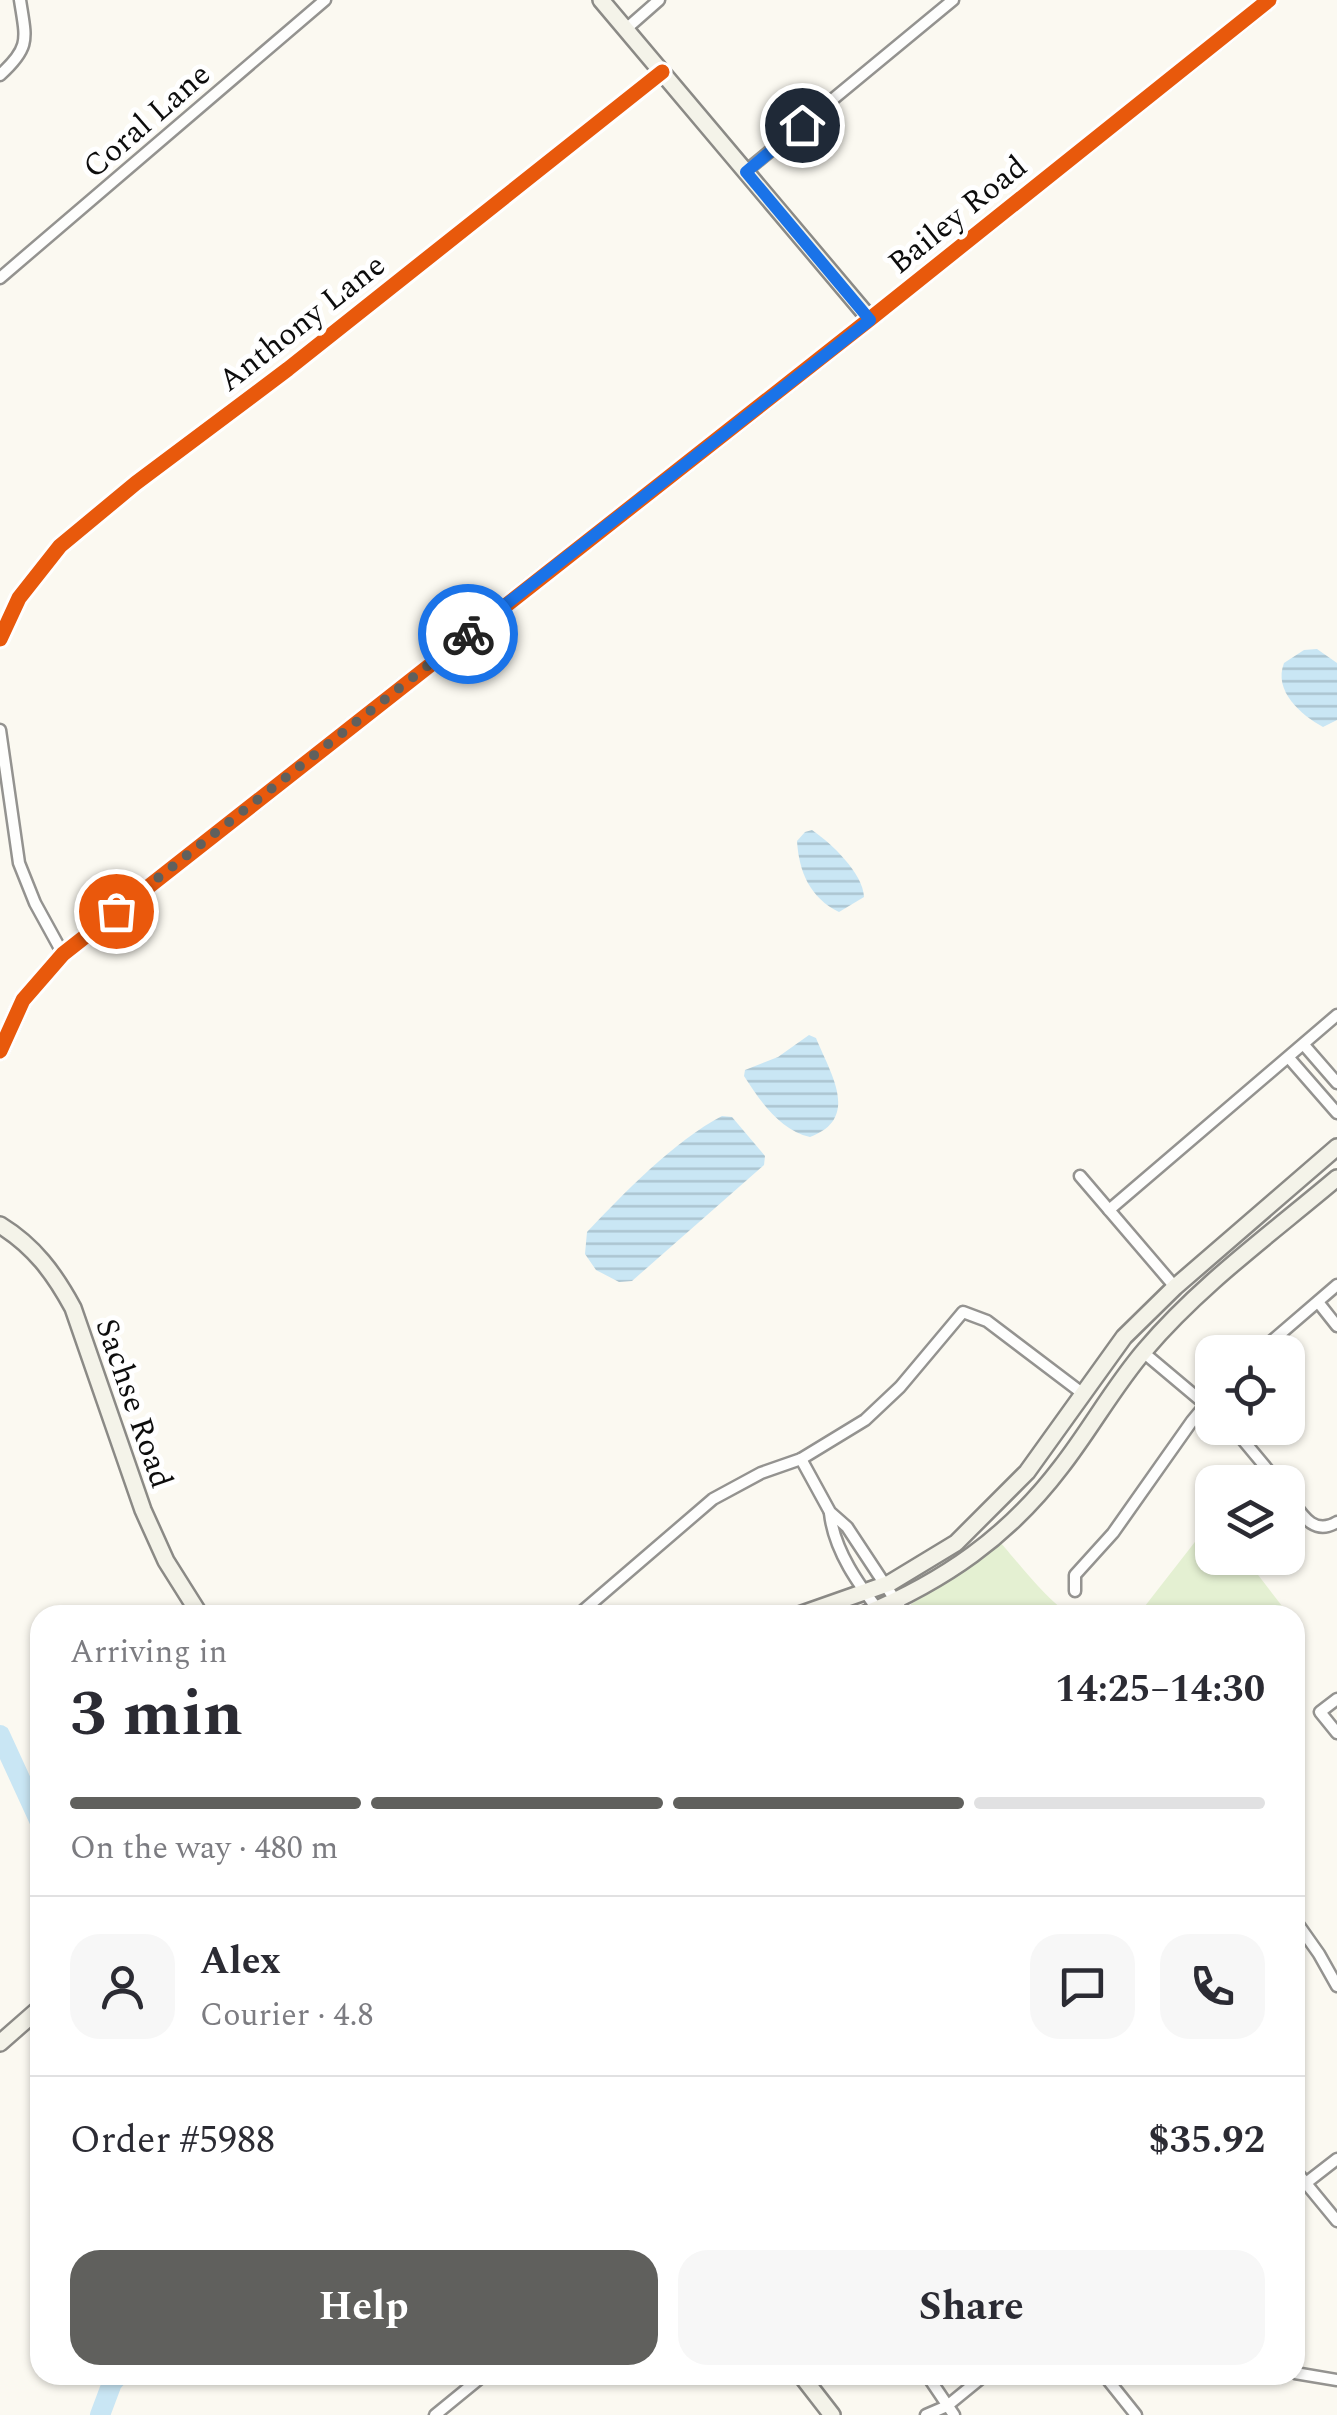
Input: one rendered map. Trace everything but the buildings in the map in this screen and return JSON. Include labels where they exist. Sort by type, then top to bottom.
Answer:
[{"type":"street","points":[[0,75],[26,47],[20,0]]},
{"type":"street","name":"Coral Lane","points":[[0,278],[325,0]]},
{"type":"street","points":[[601,0],[870,320]]},
{"type":"street","points":[[626,29],[659,0]]},
{"type":"street","points":[[746,172],[954,0]]},
{"type":"street","name":"Bailey Road","points":[[0,1051],[23,1000],[62,954],[870,320],[1269,0]]},
{"type":"street","name":"Anthony Lane","points":[[0,640],[19,598],[60,546],[662,72]]},
{"type":"street","points":[[0,730],[19,863],[62,954]]},
{"type":"street","points":[[1109,1210],[1337,1015]]},
{"type":"street","points":[[1304,1045],[1337,1083]]},
{"type":"street","points":[[1289,1058],[1337,1113]]},
{"type":"street","points":[[827,1605],[916,1570],[956,1543],[1038,1458],[1124,1337],[1337,1147]]},
{"type":"street","points":[[1080,1176],[1176,1287]]},
{"type":"street","points":[[904,1605],[1006,1529],[1030,1506],[1143,1352],[1178,1315],[1337,1178]]},
{"type":"street","name":"Sachse Road","points":[[0,1225],[34,1250],[58,1280],[73,1308],[143,1510],[166,1561],[194,1605]]},
{"type":"street","points":[[1279,1335],[1337,1285]]},
{"type":"street","points":[[1318,1302],[1337,1326]]},
{"type":"street","points":[[590,1605],[713,1499],[761,1473],[801,1458],[864,1420],[885,1402],[963,1312],[987,1321],[1082,1393]]},
{"type":"street","points":[[1143,1352],[1195,1392]]},
{"type":"street","points":[[1074,1590],[1075,1575],[1129,1513],[1195,1424]]},
{"type":"street","points":[[1247,1445],[1264,1465]]},
{"type":"street","points":[[801,1458],[830,1512],[847,1528],[898,1605]]},
{"type":"street","points":[[830,1512],[832,1534],[870,1605]]},
{"type":"street","points":[[1305,1514],[1316,1526],[1326,1528],[1337,1522]]},
{"type":"street","points":[[1337,1699],[1320,1712],[1337,1733]]},
{"type":"street","points":[[1305,1936],[1337,1986]]},
{"type":"street","points":[[0,2044],[30,2017]]},
{"type":"street","points":[[1337,2159],[1306,2183],[1337,2221]]},
{"type":"street","points":[[1305,2375],[1337,2380]]},
{"type":"street","points":[[434,2415],[472,2385]]},
{"type":"street","points":[[809,2385],[832,2415]]},
{"type":"street","points":[[933,2385],[948,2412]]},
{"type":"street","points":[[926,2415],[948,2412],[976,2385]]},
{"type":"street","points":[[1112,2385],[1136,2415]]},
{"type":"green space","points":[[1000,1542],[1058,1605],[911,1605]]},
{"type":"green space","points":[[1195,1542],[1195,1575],[1258,1575],[1281,1605],[1146,1605]]},
{"type":"water","points":[[1317,649],[1337,663],[1337,720],[1323,727],[1298,709],[1282,683],[1284,663],[1304,650]]},
{"type":"water","points":[[812,830],[845,859],[862,888],[864,897],[839,912],[813,892],[800,863],[797,841]]},
{"type":"water","points":[[809,1035],[816,1038],[834,1080],[838,1107],[825,1129],[810,1137],[780,1121],[744,1076],[745,1070],[778,1057]]},
{"type":"water","points":[[722,1116],[732,1117],[765,1156],[764,1165],[632,1281],[619,1282],[596,1270],[585,1254],[587,1232],[668,1153]]},
{"type":"waterway","points":[[0,1735],[30,1800]]},
{"type":"waterway","points":[[100,2415],[111,2385]]},
{"type":"cycle path","points":[[0,1051],[23,1000],[63,954],[1269,0]]},
{"type":"cycle path","points":[[0,639],[19,598],[60,546],[662,72]]},
{"type":"way so far","points":[[116,911],[468,634]]},
{"type":"route","points":[[468,634],[870,320],[746,172],[802,125]]}]
